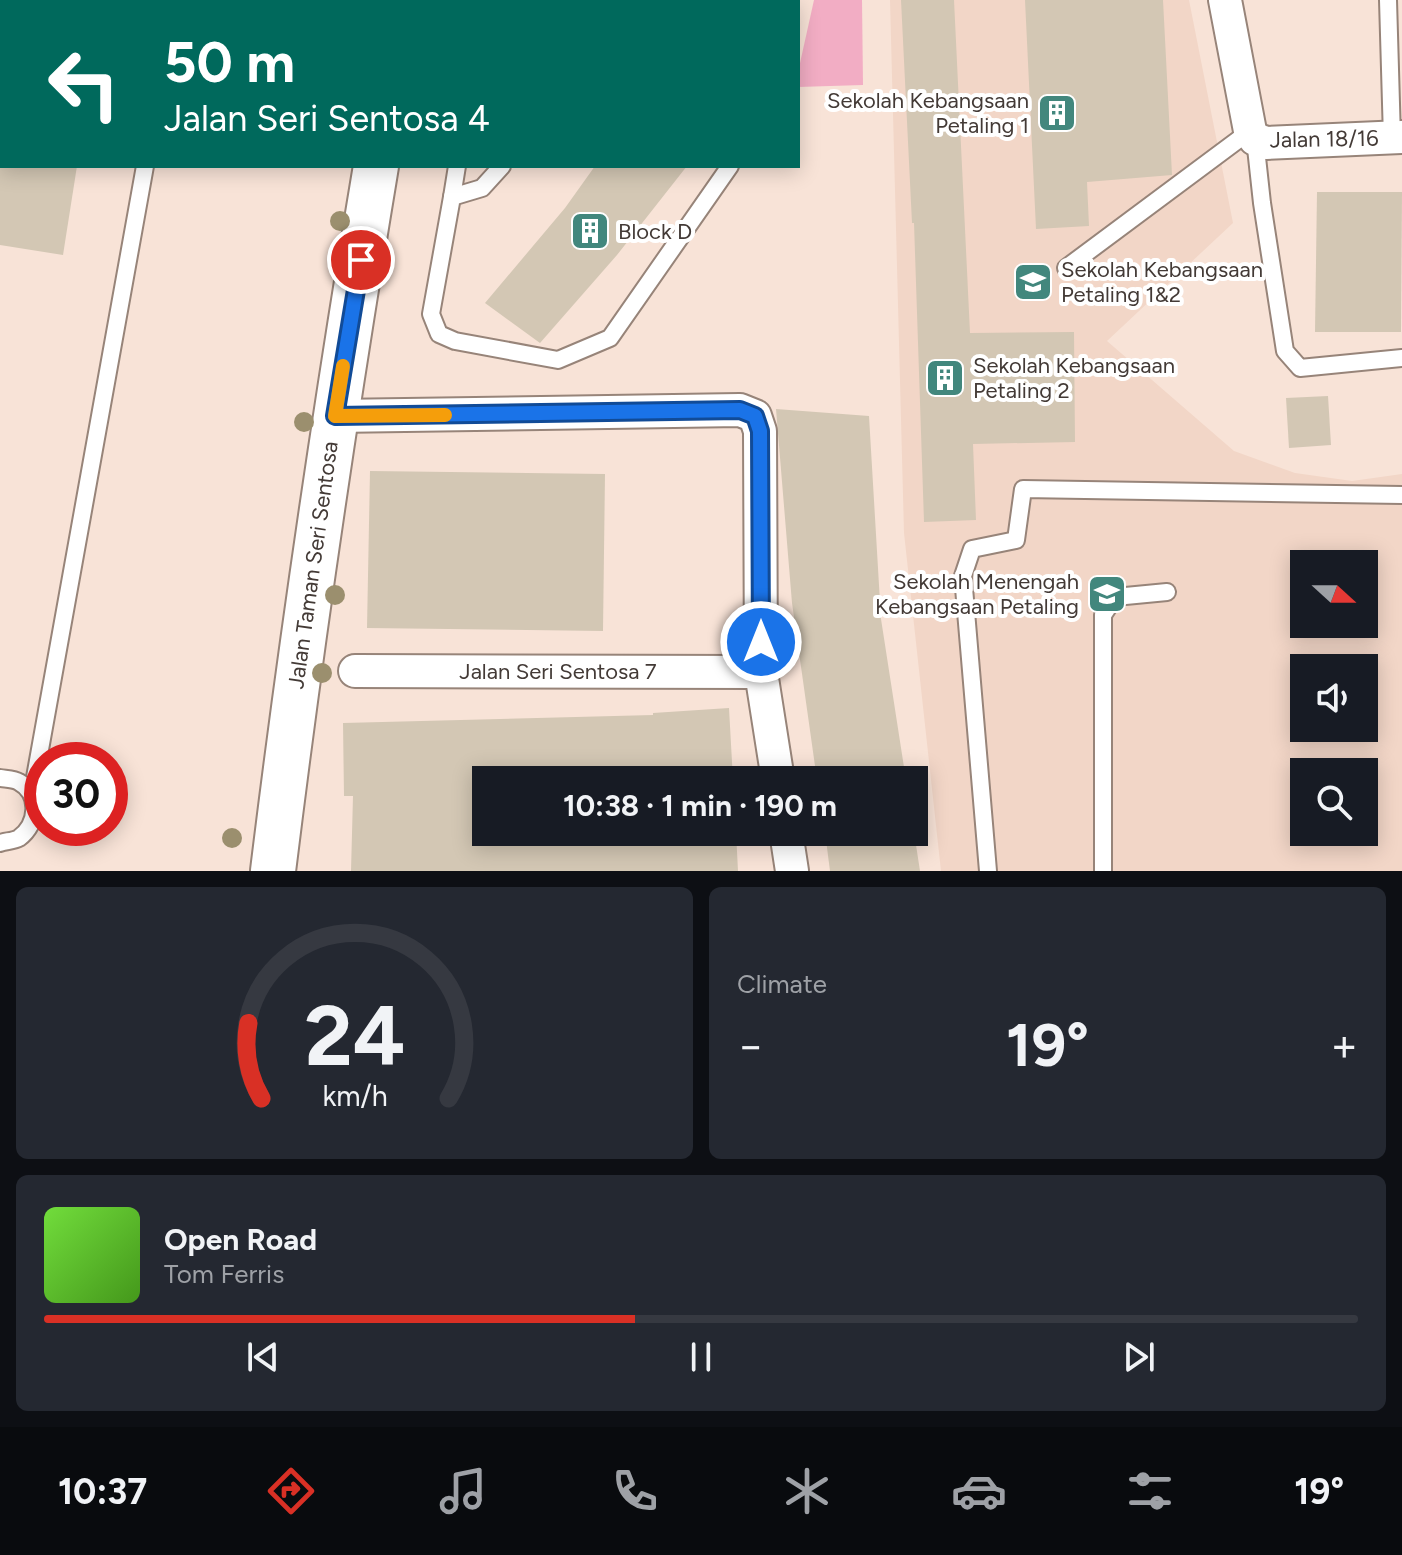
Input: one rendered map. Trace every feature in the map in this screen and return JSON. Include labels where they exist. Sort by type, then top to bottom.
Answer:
[{"type":"main road","name":"Jalan Taman Seri Sentosa","points":[[273,871],[335,416],[376,168]]},
{"type":"street","points":[[1225,0],[1252,135]]},
{"type":"street","name":"Jalan 18/16","points":[[1252,135],[1266,143],[1397,138]]},
{"type":"street","points":[[335,416],[740,410],[755,416],[760,431],[761,672],[776,766]]},
{"type":"street","name":"Jalan Seri Sentosa 7","points":[[355,671],[761,672]]},
{"type":"street","points":[[788,846],[792,871]]},
{"type":"lane","points":[[1388,0],[1397,138]]},
{"type":"lane","points":[[1066,268],[1252,135],[1285,351],[1300,368],[1402,358]]},
{"type":"lane","points":[[41,742],[145,168]]},
{"type":"lane","points":[[457,168],[431,314],[439,334],[455,341],[558,360],[610,338],[729,168]]},
{"type":"lane","points":[[452,197],[482,188],[500,168]]},
{"type":"lane","points":[[988,871],[963,576],[972,549],[1016,540],[1023,489],[1402,495]]},
{"type":"lane","points":[[1103,871],[1103,615],[1115,597],[1167,592]]},
{"type":"lane","points":[[0,778],[18,781],[24,787]]},
{"type":"lane","points":[[0,843],[18,839],[24,832]]},
{"type":"shaded area","points":[[814,0],[862,0],[863,85],[800,87],[800,63]]},
{"type":"shaded area","points":[[890,0],[1189,0],[1233,223],[1107,341],[1234,451],[1295,473],[1352,481],[1402,474],[1402,871],[941,871],[904,533]]},
{"type":"building","points":[[901,0],[954,0],[970,333],[1074,332],[1075,442],[973,444],[976,520],[924,522],[914,223]]},
{"type":"building","points":[[1025,0],[1163,0],[1172,175],[1087,182],[1089,226],[1036,229]]},
{"type":"building","points":[[0,168],[77,168],[63,255],[0,245]]},
{"type":"building","name":"Block D","points":[[594,168],[685,168],[617,255],[540,343],[485,303],[565,208]]},
{"type":"building","points":[[1317,192],[1402,192],[1401,332],[1315,332]]},
{"type":"building","points":[[1328,396],[1331,445],[1289,448],[1286,398]]},
{"type":"building","points":[[776,409],[869,416],[881,619],[904,766],[815,766],[792,603]]},
{"type":"building","points":[[370,471],[605,474],[603,631],[367,628]]},
{"type":"building","points":[[729,708],[732,766],[472,766],[472,846],[737,846],[738,871],[351,871],[353,796],[344,796],[343,723]]},
{"type":"building","points":[[827,846],[916,846],[920,871],[830,871]]},
{"type":"slow traffic","points":[[343,366],[335,416],[445,415]]},
{"type":"place","name":"Sekolah Kebangsaan Petaling 1","points":[[1057,113]]},
{"type":"place","name":"Block D","points":[[590,231]]},
{"type":"place","name":"Sekolah Kebangsaan Petaling 1&2","points":[[1033,282]]},
{"type":"place","name":"Sekolah Kebangsaan Petaling 2","points":[[945,378]]},
{"type":"place","name":"Sekolah Menengah Kebangsaan Petaling","points":[[1107,594]]},
{"type":"route","points":[[361,260],[335,416],[740,410],[755,416],[760,431],[761,642]]}]
